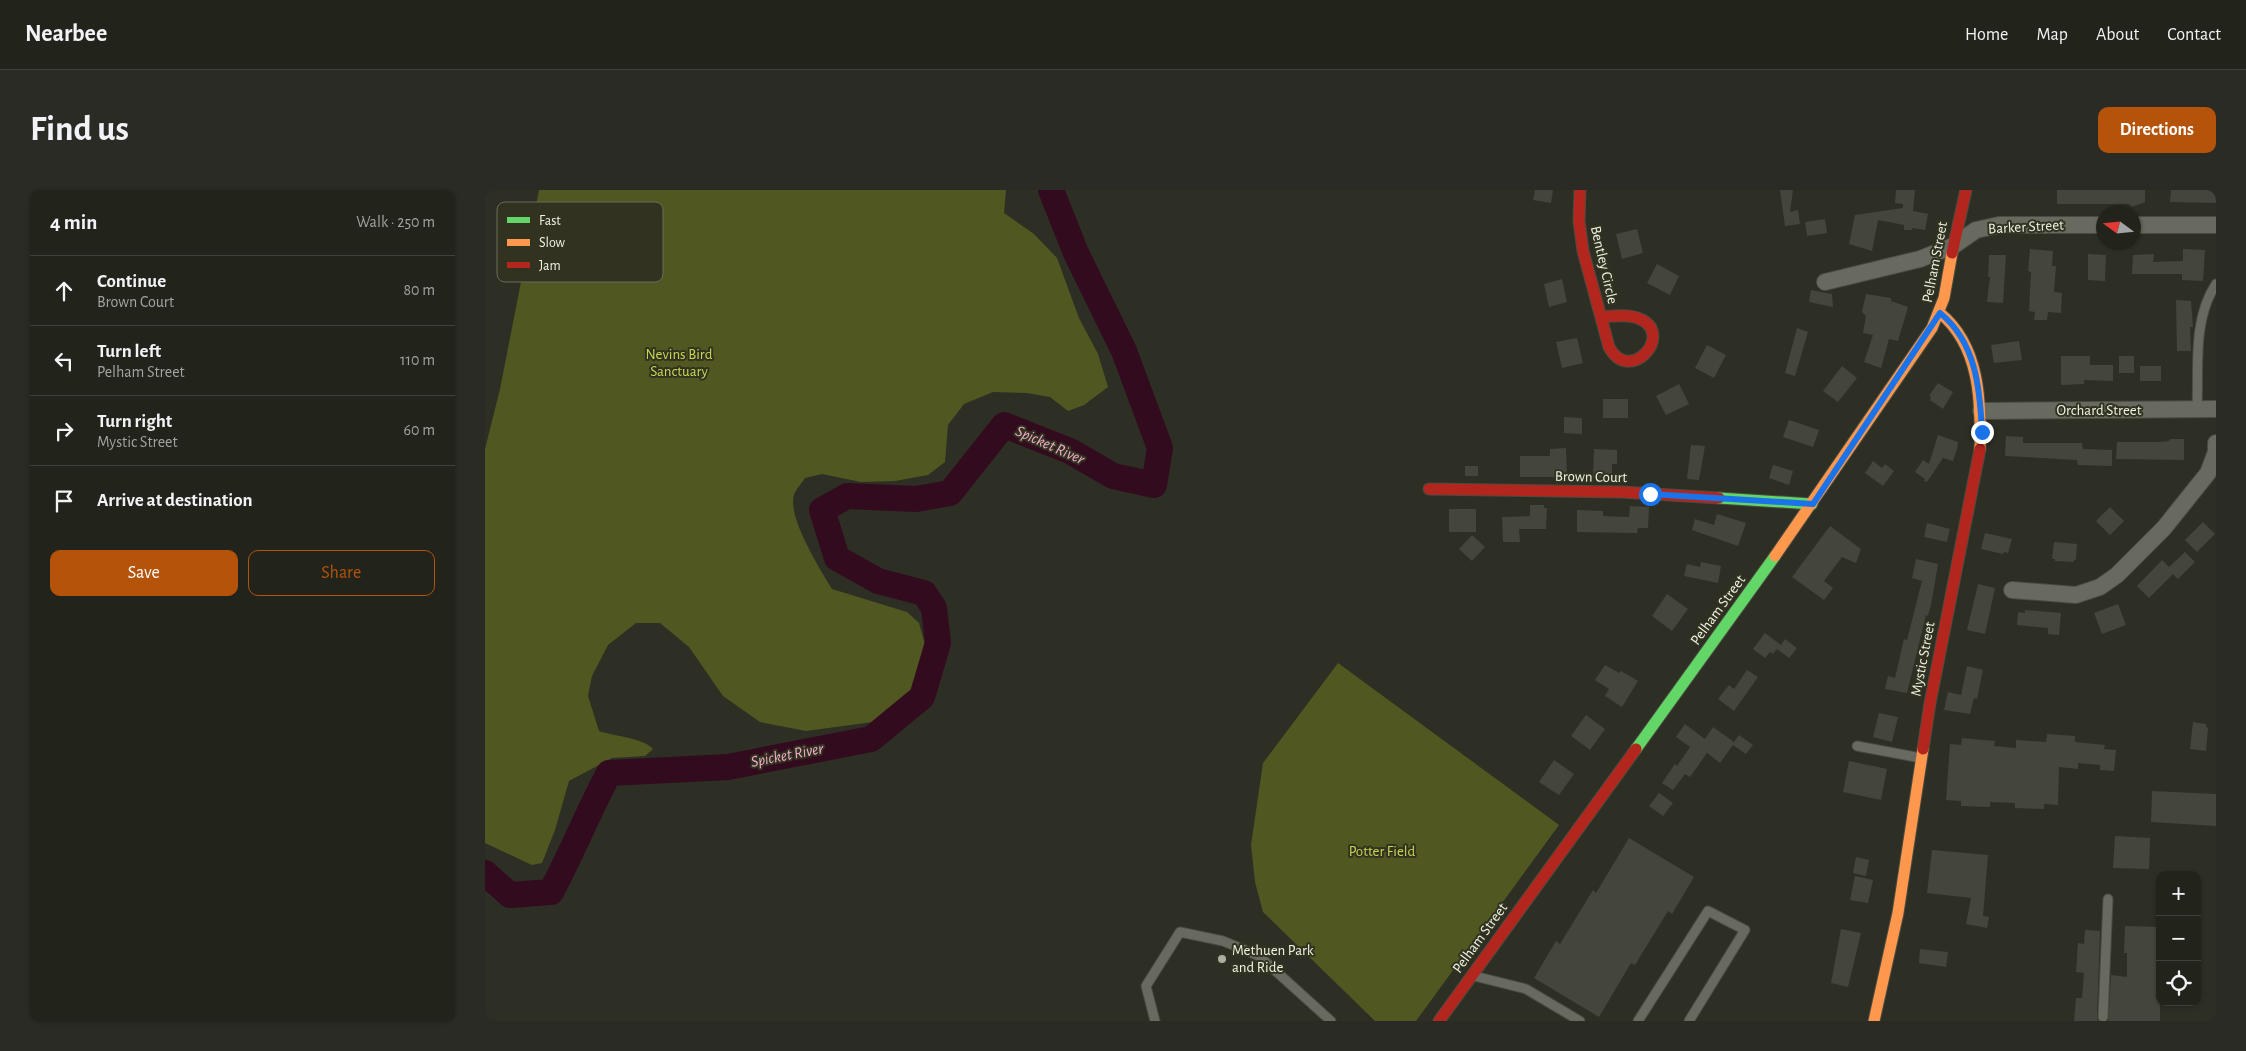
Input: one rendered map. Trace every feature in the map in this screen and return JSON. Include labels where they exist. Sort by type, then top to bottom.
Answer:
[{"type":"street","name":"Bentley Circle","points":[[1580,190],[1578,212],[1581,241],[1608,344],[1616,356],[1623,360],[1638,360],[1649,351],[1653,338],[1652,331],[1643,319],[1629,316],[1601,317]]},
{"type":"street","name":"Pelham Street","points":[[1439,1021],[1813,504],[1940,313],[1966,190]]},
{"type":"street","name":"Barker Street","points":[[1825,282],[1920,259],[1953,246],[1976,230],[1999,226],[2096,225]]},
{"type":"street","points":[[2141,225],[2216,225]]},
{"type":"street","name":"Mystic Street","points":[[1874,1021],[1898,913],[1936,670],[1977,478],[1982,432],[1981,411],[1972,360],[1966,346],[1951,322],[1940,313]]},
{"type":"street","name":"Orchard Street","points":[[1981,411],[2216,409]]},
{"type":"street","points":[[2012,590],[2076,595],[2100,587],[2117,574],[2175,514],[2208,473],[2216,452],[2216,443]]},
{"type":"street","name":"Brown Court","points":[[1429,489],[1622,492],[1813,504]]},
{"type":"lane","points":[[2197,409],[2198,341],[2206,306],[2216,284]]},
{"type":"lane","points":[[1857,746],[1921,758]]},
{"type":"lane","points":[[2103,1017],[2108,899]]},
{"type":"lane","points":[[1638,1021],[1707,911],[1745,930],[1689,1021]]},
{"type":"lane","points":[[1155,1021],[1146,986],[1180,932],[1223,941],[1259,956],[1331,1021]]},
{"type":"lane","points":[[1471,976],[1526,989],[1580,1021]]},
{"type":"green space","name":"Nevins Bird Sanctuary","points":[[539,190],[1006,190],[1004,213],[1034,234],[1057,258],[1079,318],[1098,354],[1108,387],[1084,405],[1068,411],[1050,397],[1027,393],[993,392],[964,404],[948,425],[945,462],[928,475],[895,481],[861,482],[822,474],[805,478],[794,495],[795,516],[806,543],[832,589],[907,612],[919,623],[926,648],[919,680],[903,704],[880,721],[806,731],[760,722],[723,696],[689,647],[660,623],[636,623],[608,645],[592,676],[588,696],[599,731],[643,742],[653,749],[645,756],[612,758],[569,781],[555,830],[542,863],[532,865],[485,843],[485,449],[500,389],[521,282],[663,282],[663,202],[537,202]]},
{"type":"green space","name":"Potter Field","points":[[1338,663],[1559,825],[1416,1021],[1375,1021],[1263,912],[1255,882],[1251,845],[1263,763]]},
{"type":"building","points":[[1535,190],[1553,190],[1551,203],[1533,200]]},
{"type":"building","points":[[1780,190],[1793,190],[1790,212],[1798,210],[1800,224],[1785,226]]},
{"type":"building","points":[[1896,190],[1915,190],[1913,211],[1928,214],[1925,230],[1912,228],[1912,230],[1904,230],[1904,225],[1878,220],[1872,251],[1849,244],[1855,215],[1903,208],[1903,204],[1895,203]]},
{"type":"building","points":[[2057,190],[2145,190],[2145,202],[2137,205],[2057,204]]},
{"type":"building","points":[[2171,190],[2216,190],[2216,203],[2170,202]]},
{"type":"building","points":[[1825,219],[1827,233],[1807,236],[1805,222]]},
{"type":"building","points":[[1637,229],[1643,253],[1622,259],[1616,234]]},
{"type":"building","points":[[2030,249],[2053,251],[2052,266],[2056,266],[2054,292],[2062,293],[2061,313],[2048,312],[2047,320],[2034,320],[2035,312],[2029,311],[2031,272],[2028,271]]},
{"type":"building","points":[[2183,249],[2205,250],[2203,281],[2182,280],[2182,274],[2132,274],[2133,255],[2154,254],[2153,262],[2183,261]]},
{"type":"building","points":[[2088,254],[2106,255],[2105,281],[2088,280]]},
{"type":"building","points":[[1989,255],[2006,255],[2003,303],[1987,302],[1990,277],[1988,277]]},
{"type":"building","points":[[1657,264],[1679,276],[1670,295],[1647,283]]},
{"type":"building","points":[[1562,279],[1567,302],[1549,307],[1544,284]]},
{"type":"building","points":[[1811,290],[1832,294],[1833,307],[1809,302]]},
{"type":"building","points":[[1866,294],[1891,298],[1891,301],[1908,307],[1898,341],[1889,339],[1881,368],[1864,362],[1873,335],[1863,333],[1866,316],[1862,312]]},
{"type":"building","points":[[2176,300],[2191,301],[2193,327],[2190,327],[2191,351],[2177,351]]},
{"type":"building","points":[[1797,328],[1808,332],[1795,376],[1785,373]]},
{"type":"building","points":[[1577,338],[1583,363],[1562,368],[1556,342]]},
{"type":"building","points":[[2019,341],[2022,360],[1994,363],[1991,345]]},
{"type":"building","points":[[1707,345],[1726,355],[1714,378],[1695,368]]},
{"type":"building","points":[[2061,356],[2090,356],[2090,365],[2113,365],[2113,381],[2084,380],[2084,384],[2061,385]]},
{"type":"building","points":[[2119,356],[2134,356],[2134,373],[2119,373]]},
{"type":"building","points":[[1842,366],[1857,378],[1838,402],[1823,391]]},
{"type":"building","points":[[2140,366],[2161,366],[2161,381],[2140,381]]},
{"type":"building","points":[[1938,383],[1953,392],[1943,409],[1930,400],[1931,397],[1929,396]]},
{"type":"building","points":[[1679,384],[1689,404],[1666,415],[1656,396]]},
{"type":"building","points":[[1603,399],[1628,399],[1628,418],[1603,418]]},
{"type":"building","points":[[1564,417],[1582,418],[1582,434],[1564,433]]},
{"type":"building","points":[[1789,420],[1819,430],[1813,447],[1783,437]]},
{"type":"building","points":[[1938,435],[1958,442],[1957,449],[1953,461],[1943,458],[1927,482],[1915,472],[1923,460],[1929,464]]},
{"type":"building","points":[[2006,436],[2023,437],[2023,443],[2082,443],[2083,449],[2112,450],[2112,466],[2078,465],[2077,460],[2005,456]]},
{"type":"building","points":[[2170,439],[2184,439],[2184,460],[2116,459],[2117,442],[2158,442],[2169,441]]},
{"type":"building","points":[[1691,445],[1705,446],[1699,480],[1687,479]]},
{"type":"building","points":[[1566,448],[1567,477],[1520,477],[1520,456],[1550,456],[1550,449]]},
{"type":"building","points":[[1594,449],[1617,450],[1617,464],[1612,464],[1612,478],[1593,478]]},
{"type":"building","points":[[1873,461],[1882,468],[1885,464],[1894,471],[1883,486],[1865,473]]},
{"type":"building","points":[[1773,465],[1793,471],[1789,485],[1769,478]]},
{"type":"building","points":[[1465,466],[1478,466],[1478,476],[1465,476]]},
{"type":"building","points":[[1530,505],[1544,505],[1544,508],[1547,508],[1546,529],[1519,529],[1520,542],[1503,542],[1502,517],[1530,516]]},
{"type":"building","points":[[1630,506],[1649,507],[1648,528],[1638,528],[1637,533],[1577,532],[1577,510],[1603,511],[1603,516],[1629,517]]},
{"type":"building","points":[[2110,507],[2124,521],[2110,535],[2096,521]]},
{"type":"building","points":[[1449,509],[1476,509],[1476,532],[1449,532]]},
{"type":"building","points":[[1717,514],[1746,523],[1738,546],[1692,530],[1695,519],[1714,525]]},
{"type":"building","points":[[2203,522],[2215,534],[2197,552],[2185,540]]},
{"type":"building","points":[[1927,523],[1950,529],[1947,542],[1924,537]]},
{"type":"building","points":[[1830,526],[1861,549],[1856,563],[1842,557],[1824,581],[1833,588],[1824,600],[1792,577]]},
{"type":"building","points":[[1985,533],[2012,539],[2008,553],[2004,552],[2003,554],[1981,549]]},
{"type":"building","points":[[1472,535],[1485,547],[1472,561],[1459,549]]},
{"type":"building","points":[[2054,542],[2077,544],[2076,560],[2074,562],[2055,561],[2055,559],[2052,559]]},
{"type":"building","points":[[2185,552],[2195,562],[2178,579],[2173,574],[2149,598],[2137,586],[2162,560],[2169,567]]},
{"type":"building","points":[[1916,559],[1938,564],[1931,605],[1928,616],[1926,615],[1907,693],[1885,689],[1888,676],[1895,678],[1904,639],[1907,640],[1922,581],[1912,578]]},
{"type":"building","points":[[1701,562],[1721,566],[1718,583],[1684,576],[1687,564],[1700,567]]},
{"type":"building","points":[[1978,584],[1995,588],[1985,634],[1967,630]]},
{"type":"building","points":[[1667,594],[1688,609],[1672,631],[1652,616]]},
{"type":"building","points":[[2118,604],[2126,625],[2102,634],[2094,613]]},
{"type":"building","points":[[2025,610],[2061,613],[2059,635],[2048,634],[2048,628],[2017,625],[2018,612],[2025,613]]},
{"type":"building","points":[[1765,633],[1781,645],[1785,639],[1797,648],[1789,658],[1777,649],[1773,654],[1770,652],[1765,658],[1753,649]]},
{"type":"building","points":[[1605,665],[1619,673],[1621,671],[1638,681],[1622,707],[1605,696],[1609,689],[1595,680]]},
{"type":"building","points":[[1967,666],[1983,670],[1977,699],[1974,698],[1970,714],[1944,710],[1948,692],[1961,695]]},
{"type":"building","points":[[1747,670],[1758,677],[1734,711],[1718,699],[1729,685],[1734,689]]},
{"type":"building","points":[[1879,713],[1898,717],[1892,742],[1873,737]]},
{"type":"building","points":[[1586,715],[1605,729],[1590,750],[1571,736]]},
{"type":"building","points":[[2193,722],[2206,724],[2208,728],[2206,751],[2190,749]]},
{"type":"building","points":[[1685,724],[1705,739],[1713,727],[1734,742],[1739,735],[1753,745],[1746,754],[1733,745],[1720,763],[1707,753],[1690,777],[1685,774],[1673,790],[1662,783],[1690,747],[1676,737]]},
{"type":"building","points":[[2047,734],[2075,736],[2075,742],[2105,745],[2104,749],[2116,750],[2114,771],[2100,770],[2100,765],[2078,763],[2078,769],[2059,767],[2058,805],[2044,804],[2044,809],[2015,808],[2015,803],[1990,802],[1990,807],[1961,806],[1961,801],[1946,800],[1950,744],[1961,745],[1962,738],[1995,741],[1994,746],[2016,748],[2016,740],[2046,742]]},
{"type":"building","points":[[1554,760],[1574,774],[1559,795],[1539,782]]},
{"type":"building","points":[[1849,761],[1887,769],[1881,800],[1843,792]]},
{"type":"building","points":[[2152,791],[2216,794],[2216,826],[2151,822]]},
{"type":"building","points":[[1659,793],[1673,803],[1663,816],[1649,806]]},
{"type":"building","points":[[2115,836],[2150,838],[2149,869],[2113,868]]},
{"type":"building","points":[[1629,838],[1694,877],[1672,914],[1668,911],[1635,965],[1631,963],[1599,1017],[1534,978],[1556,941],[1560,944],[1593,890],[1596,893]]},
{"type":"building","points":[[1932,850],[1988,855],[1983,916],[1989,917],[1987,928],[1966,924],[1971,898],[1927,893]]},
{"type":"building","points":[[1856,857],[1869,860],[1866,876],[1853,873]]},
{"type":"building","points":[[1855,876],[1873,880],[1868,903],[1850,900]]},
{"type":"building","points":[[2125,926],[2156,927],[2156,1006],[2160,1006],[2160,1021],[2108,1021],[2111,975],[2127,977],[2127,953],[2124,953]]},
{"type":"building","points":[[1841,929],[1861,933],[1848,987],[1831,983]]},
{"type":"building","points":[[2085,930],[2100,931],[2098,1021],[2074,1021],[2076,998],[2082,998],[2084,973],[2076,972],[2078,943],[2084,944]]},
{"type":"building","points":[[1920,949],[1948,952],[1946,967],[1919,963]]},
{"type":"waterway","name":"Spicket River","points":[[485,873],[510,895],[551,892],[609,773],[728,767],[871,739],[922,697],[938,643],[934,608],[924,593],[878,581],[837,558],[822,510],[847,496],[916,499],[950,493],[1004,425],[1070,451],[1113,476],[1154,485],[1160,448],[1124,351],[1076,253],[1051,190]]},
{"type":"traffic: fast","points":[[1719,498],[1812,504]]},
{"type":"traffic: fast","points":[[1636,749],[1775,556]]},
{"type":"traffic: slow","points":[[1775,556],[1932,328],[1944,298],[1952,253]]},
{"type":"traffic: slow","points":[[1940,313],[1953,326],[1963,341],[1970,358],[1975,375],[1980,412],[1980,449]]},
{"type":"traffic: slow","points":[[1874,1021],[1898,913],[1923,749]]},
{"type":"traffic: jam","points":[[1580,190],[1579,221],[1583,251],[1609,347],[1618,358],[1628,361],[1637,359],[1651,345],[1653,335],[1650,326],[1640,319],[1631,316],[1601,317]]},
{"type":"traffic: jam","points":[[1952,253],[1966,190]]},
{"type":"traffic: jam","points":[[1923,749],[1930,703],[1980,449]]},
{"type":"traffic: jam","points":[[1429,489],[1622,492],[1719,498]]},
{"type":"traffic: jam","points":[[1439,1021],[1636,749]]},
{"type":"place","name":"Methuen Park and Ride","points":[[1222,959]]},
{"type":"route","points":[[1650,494],[1813,504],[1932,328],[1940,313],[1951,322],[1963,339],[1972,360],[1978,387],[1982,432]]}]
